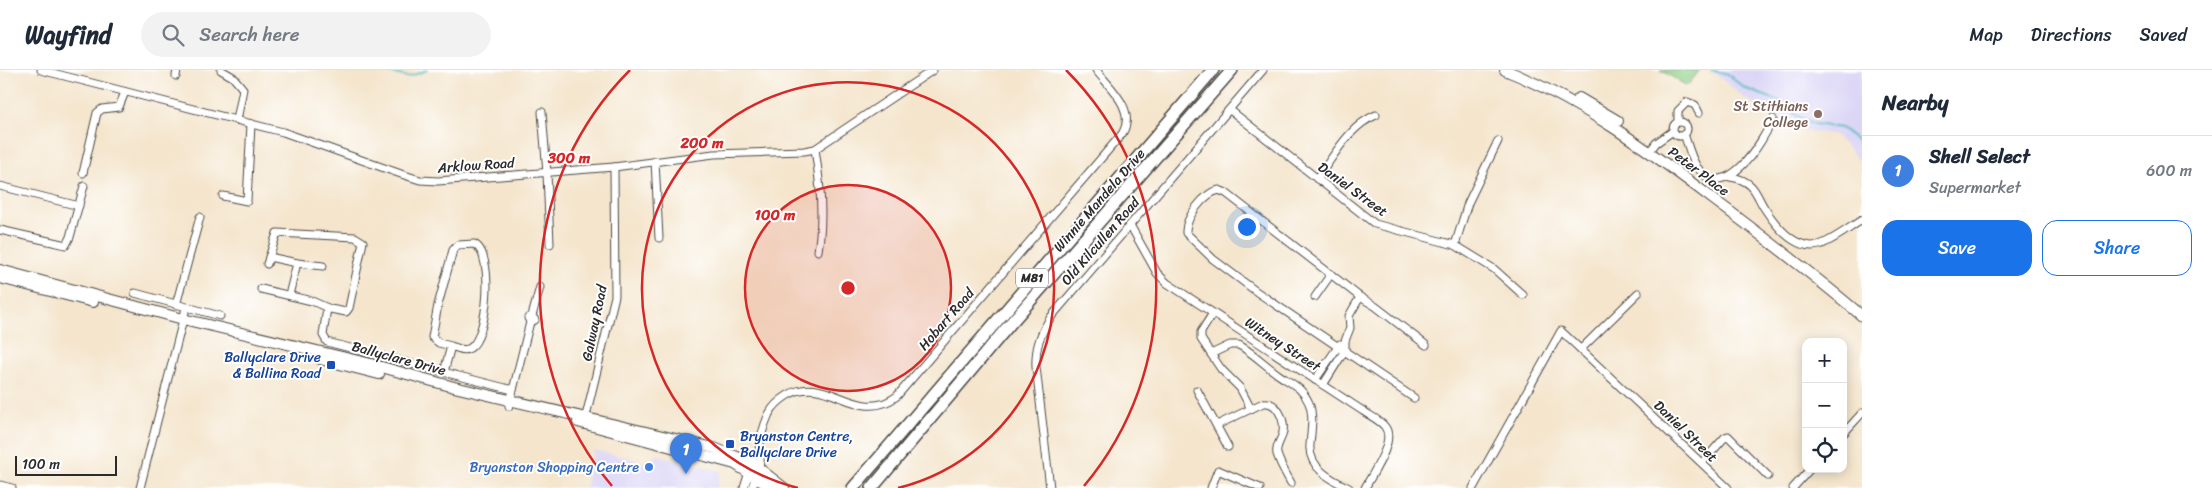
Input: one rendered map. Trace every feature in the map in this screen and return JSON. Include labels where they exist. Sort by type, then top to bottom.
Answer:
[{"type":"main road","name":"Winnie Mandela Drive","points":[[853,488],[1213,70]]},
{"type":"main road","name":"Winnie Mandela Drive","points":[[872,488],[1010,324],[1232,70]]},
{"type":"street","name":"Arklow Road","points":[[41,70],[252,124],[299,138],[420,180],[438,181],[614,167],[714,154],[793,152],[815,149],[933,70]]},
{"type":"street","points":[[221,70],[233,77],[243,89],[237,120]]},
{"type":"street","name":"Hobart Road","points":[[752,488],[754,456],[759,452],[771,411],[780,401],[796,391],[810,389],[822,391],[855,404],[869,406],[887,402],[897,396],[1111,148],[1125,130],[1126,111],[1119,98],[1096,70]]},
{"type":"street","name":"Old Kilcullen Road","points":[[1050,488],[1036,367],[1038,341],[1050,318],[1264,70]]},
{"type":"street","name":"Peter Place","points":[[1505,70],[1585,109],[1631,135],[1862,308]]},
{"type":"street","name":"Peter Place","points":[[1519,70],[1559,87],[1597,108],[1631,135]]},
{"type":"street","points":[[83,173],[97,113],[102,109],[119,107],[125,92]]},
{"type":"street","points":[[1678,122],[1678,111],[1687,102],[1695,104],[1699,113]]},
{"type":"street","name":"Daniel Street","points":[[1230,110],[1375,224],[1455,246],[1494,269],[1523,295]]},
{"type":"street","points":[[542,112],[550,244]]},
{"type":"street","points":[[1317,179],[1355,128],[1376,115]]},
{"type":"street","points":[[1684,134],[1678,136],[1673,131],[1673,125],[1678,122],[1686,126],[1684,134],[1693,160],[1703,173],[1721,179],[1730,177],[1740,168],[1764,138],[1773,119]]},
{"type":"street","points":[[223,196],[248,201],[252,124]]},
{"type":"street","points":[[1652,149],[1673,131]]},
{"type":"street","points":[[1455,246],[1468,203],[1498,141]]},
{"type":"street","points":[[815,149],[821,189],[822,230],[818,251]]},
{"type":"street","name":"Peter Place","points":[[1652,149],[1862,316]]},
{"type":"street","points":[[655,161],[659,238]]},
{"type":"street","name":"Galway Road","points":[[585,420],[615,296],[614,167]]},
{"type":"street","points":[[1740,168],[1746,182],[1753,189],[1777,225],[1801,244],[1810,246],[1820,245],[1862,220]]},
{"type":"street","points":[[1730,177],[1746,182]]},
{"type":"street","points":[[0,186],[79,206]]},
{"type":"street","points":[[0,230],[66,245],[84,186]]},
{"type":"street","points":[[1414,398],[1235,276],[1190,239],[1186,233],[1186,227],[1190,216],[1206,197],[1219,190],[1226,193],[1426,346]]},
{"type":"street","points":[[176,305],[200,217]]},
{"type":"street","name":"Witney Street","points":[[1130,226],[1161,278],[1380,422],[1388,433],[1386,446],[1364,488]]},
{"type":"street","points":[[261,289],[318,302],[327,308],[344,312],[349,310],[362,245],[361,240],[355,237],[278,233],[268,260],[323,266]]},
{"type":"street","points":[[474,244],[481,249],[486,271],[486,301],[483,318],[477,339],[471,348],[466,350],[451,346],[436,341],[431,334],[453,250],[458,245],[474,244]]},
{"type":"street","points":[[289,295],[297,263]]},
{"type":"street","name":"Ballyclare Drive","points":[[0,270],[182,322]]},
{"type":"street","points":[[1315,297],[1331,274]]},
{"type":"street","name":"Ballyclare Drive","points":[[0,278],[182,322],[358,361],[585,420],[714,448],[754,469],[784,488]]},
{"type":"street","points":[[327,308],[323,335],[327,342],[444,372],[510,399],[540,287]]},
{"type":"street","points":[[1581,349],[1638,293]]},
{"type":"street","points":[[135,294],[220,316]]},
{"type":"street","points":[[1323,385],[1345,350],[1345,341],[1350,331],[1349,316],[1360,297]]},
{"type":"street","points":[[140,488],[186,308]]},
{"type":"street","points":[[1214,313],[1200,335],[1221,369],[1240,388],[1252,408]]},
{"type":"street","name":"Daniel Street","points":[[1473,488],[1561,331],[1728,488]]},
{"type":"street","points":[[1315,380],[1338,345],[1345,341]]},
{"type":"street","points":[[1211,354],[1230,345],[1239,345],[1296,385],[1310,404],[1312,431],[1310,448],[1312,455],[1324,475],[1349,488]]},
{"type":"street","points":[[444,372],[451,346]]},
{"type":"street","points":[[1197,390],[1228,447]]},
{"type":"street","points":[[1217,425],[1252,408],[1268,403],[1274,406],[1280,413],[1283,433],[1277,452],[1291,483]]},
{"type":"street","points":[[1847,430],[1862,414]]},
{"type":"street","points":[[1702,463],[1728,436],[1768,476]]},
{"type":"street","name":"Hobart Road","points":[[744,488],[754,469]]},
{"type":"street","name":"Ballyclare Drive","points":[[754,469],[772,488]]},
{"type":"street","points":[[1211,488],[1218,470],[1260,488]]},
{"type":"street","points":[[1793,488],[1806,473]]},
{"type":"street","points":[[0,485],[12,488]]},
{"type":"shaded area","name":"St Stithians College","points":[[1711,70],[1862,70],[1862,163],[1834,134],[1805,131],[1744,98]]},
{"type":"shaded area","name":"Bryanston Shopping Centre","points":[[594,450],[652,464],[655,454],[721,471],[717,488],[585,488]]},
{"type":"green space","points":[[1661,70],[1700,70],[1687,86]]},
{"type":"waterway","points":[[379,70],[408,77],[427,70]]},
{"type":"waterway","points":[[1711,70],[1728,74],[1744,88],[1781,102],[1797,116],[1815,124],[1841,128],[1862,144]]},
{"type":"place","name":"St Stithians College","points":[[1818,114]]},
{"type":"place","name":"Ballyclare Drive & Ballina Road","points":[[331,365]]},
{"type":"place","name":"Bryanston Centre, Ballyclare Drive","points":[[730,444]]},
{"type":"place","name":"Bryanston Shopping Centre","points":[[649,467]]},
{"type":"place","name":"Shell Select","points":[[686,474]]}]
